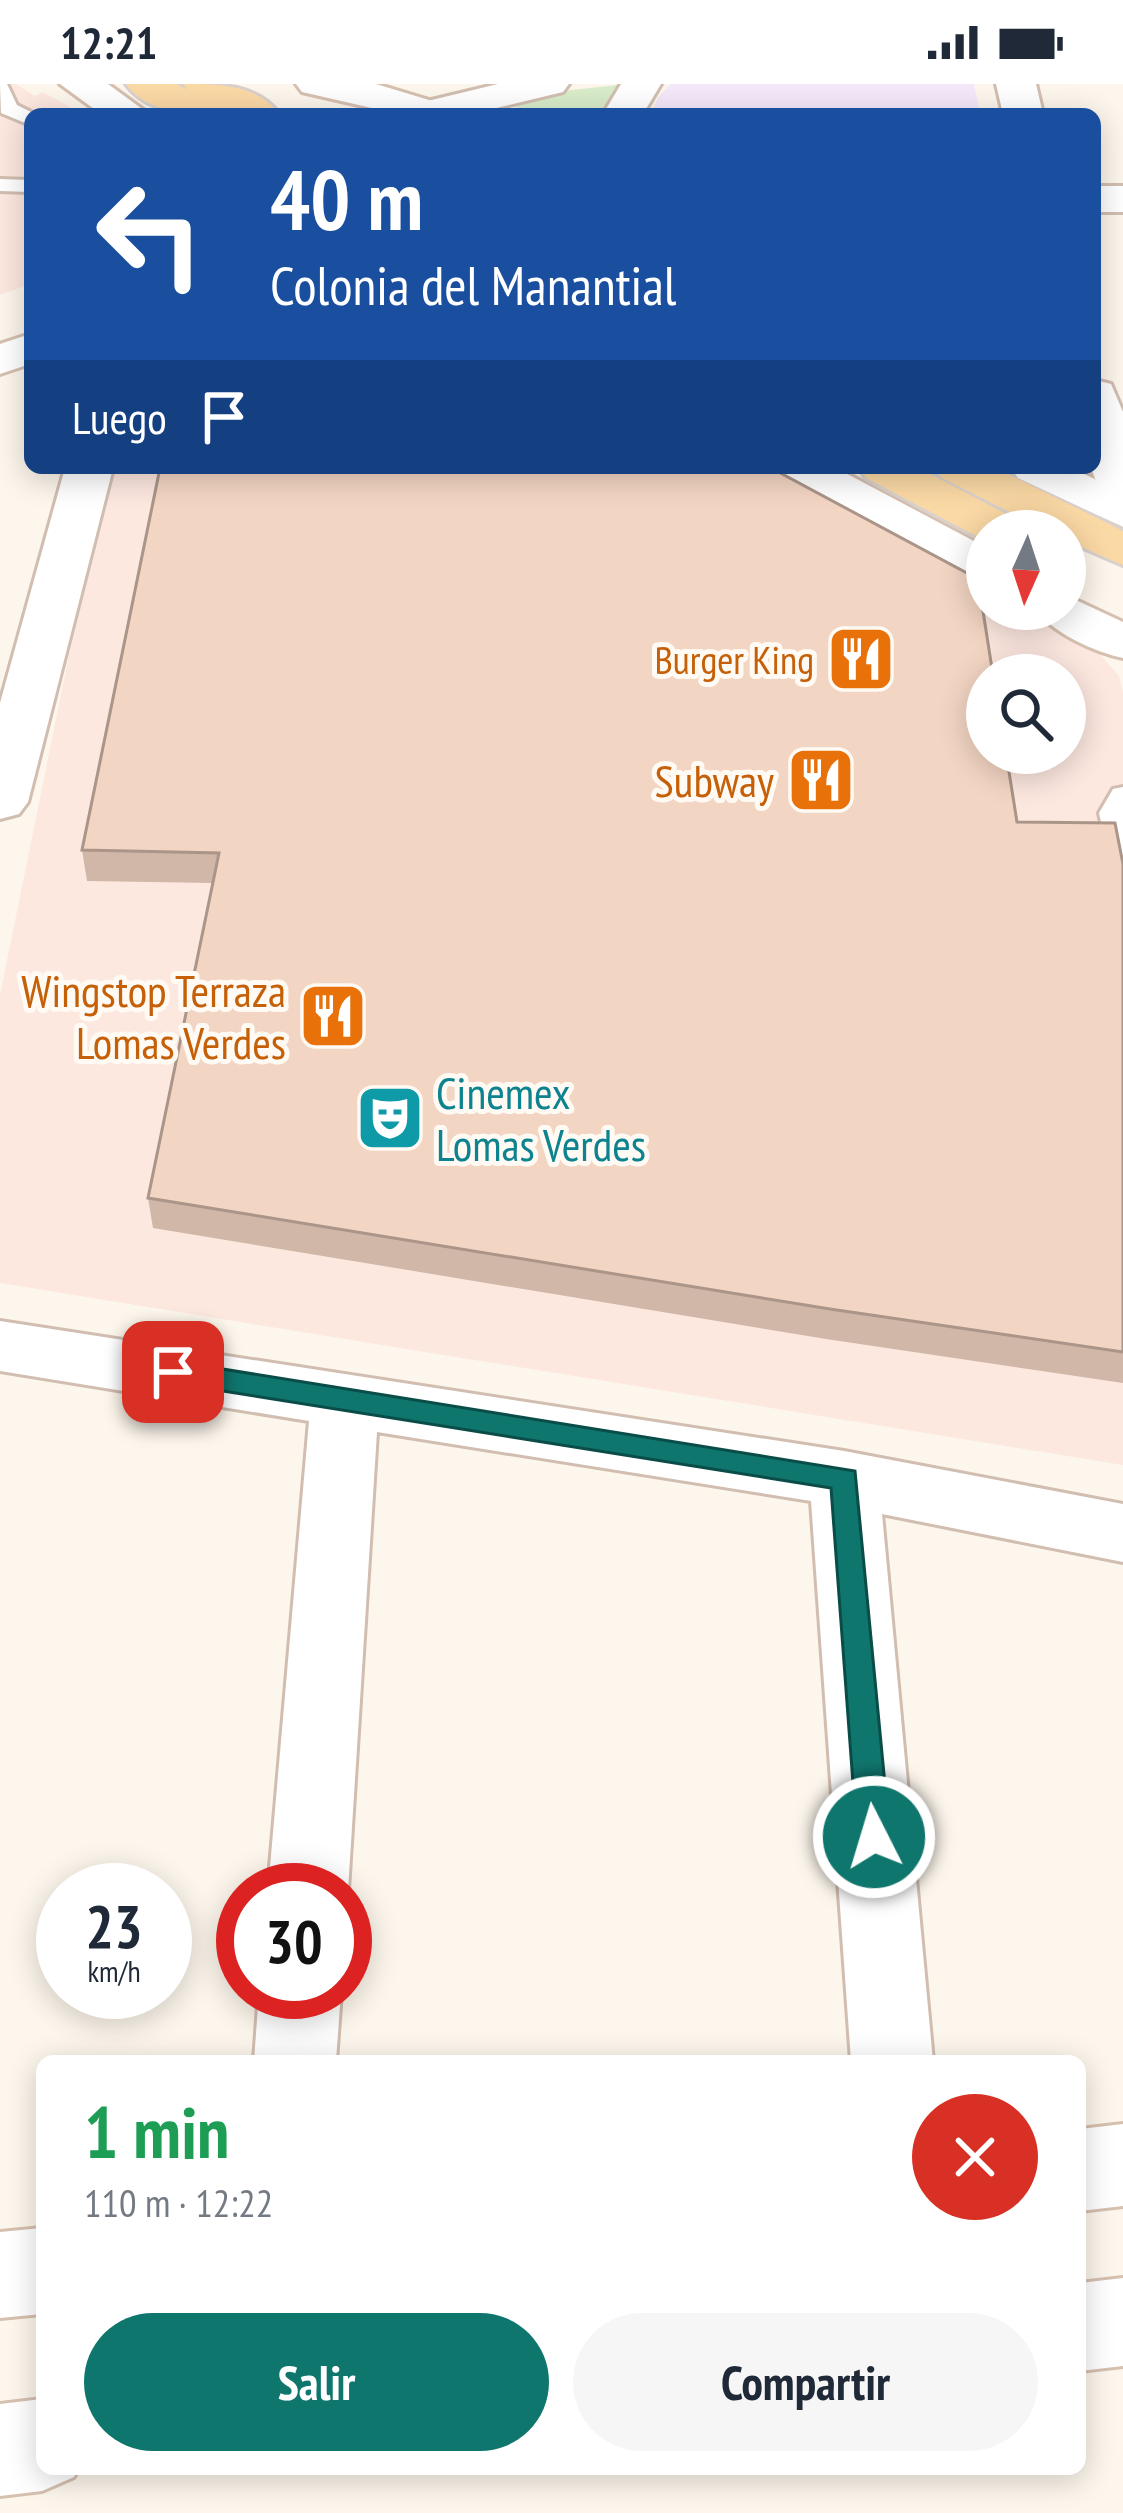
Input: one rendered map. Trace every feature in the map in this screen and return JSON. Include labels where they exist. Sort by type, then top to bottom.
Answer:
[{"type":"main road","points":[[146,84],[192,108]]},
{"type":"main road","points":[[203,84],[249,108]]},
{"type":"main road","points":[[894,474],[966,512]]},
{"type":"main road","points":[[971,474],[1123,550]]},
{"type":"main road","points":[[1086,574],[1123,594]]},
{"type":"street","points":[[80,84],[119,108]]},
{"type":"street","points":[[278,84],[308,108]]},
{"type":"street","points":[[316,84],[431,106],[549,84]]},
{"type":"street","points":[[1101,416],[1123,498]]},
{"type":"street","points":[[0,802],[87,474]]},
{"type":"street","points":[[811,474],[966,557]]},
{"type":"street","points":[[1047,474],[1123,512]]},
{"type":"street","points":[[1086,623],[1123,643]]},
{"type":"street","points":[[0,1346],[844,1479],[1123,1533]]},
{"type":"street","points":[[310,1863],[345,1398]]},
{"type":"street","points":[[844,1479],[892,2055]]},
{"type":"street","points":[[295,2055],[298,2019]]},
{"type":"street","points":[[1086,2169],[1123,2165]]},
{"type":"street","points":[[0,2275],[36,2272]]},
{"type":"street","points":[[1086,2326],[1123,2322]]},
{"type":"street","points":[[0,2450],[36,2446]]},
{"type":"lane","points":[[0,88],[4,112]]},
{"type":"lane","points":[[1123,795],[1113,813],[1123,859]]},
{"type":"shaded area","points":[[0,84],[16,84],[71,108],[24,108],[24,286],[0,295]]},
{"type":"shaded area","points":[[671,84],[974,84],[979,108],[654,108]]},
{"type":"shaded area","points":[[106,474],[792,474],[966,568],[966,630],[1079,630],[1119,676],[1123,692],[1123,1465],[0,1283],[0,995]]},
{"type":"green space","points":[[628,84],[614,108],[518,108],[497,98]]},
{"type":"building","points":[[159,474],[782,474],[966,573],[966,630],[986,630],[990,654],[966,654],[966,774],[1009,774],[1017,822],[1115,823],[1123,864],[1123,1352],[148,1198],[219,853],[82,850]]},
{"type":"place","name":"Burger King","points":[[861,659]]},
{"type":"place","name":"Subway","points":[[821,780]]},
{"type":"place","name":"Wingstop Terraza Lomas Verdes","points":[[333,1016]]},
{"type":"place","name":"Cinemex Lomas Verdes","points":[[390,1118]]},
{"type":"route","points":[[173,1372],[844,1479],[874,1837]]}]
